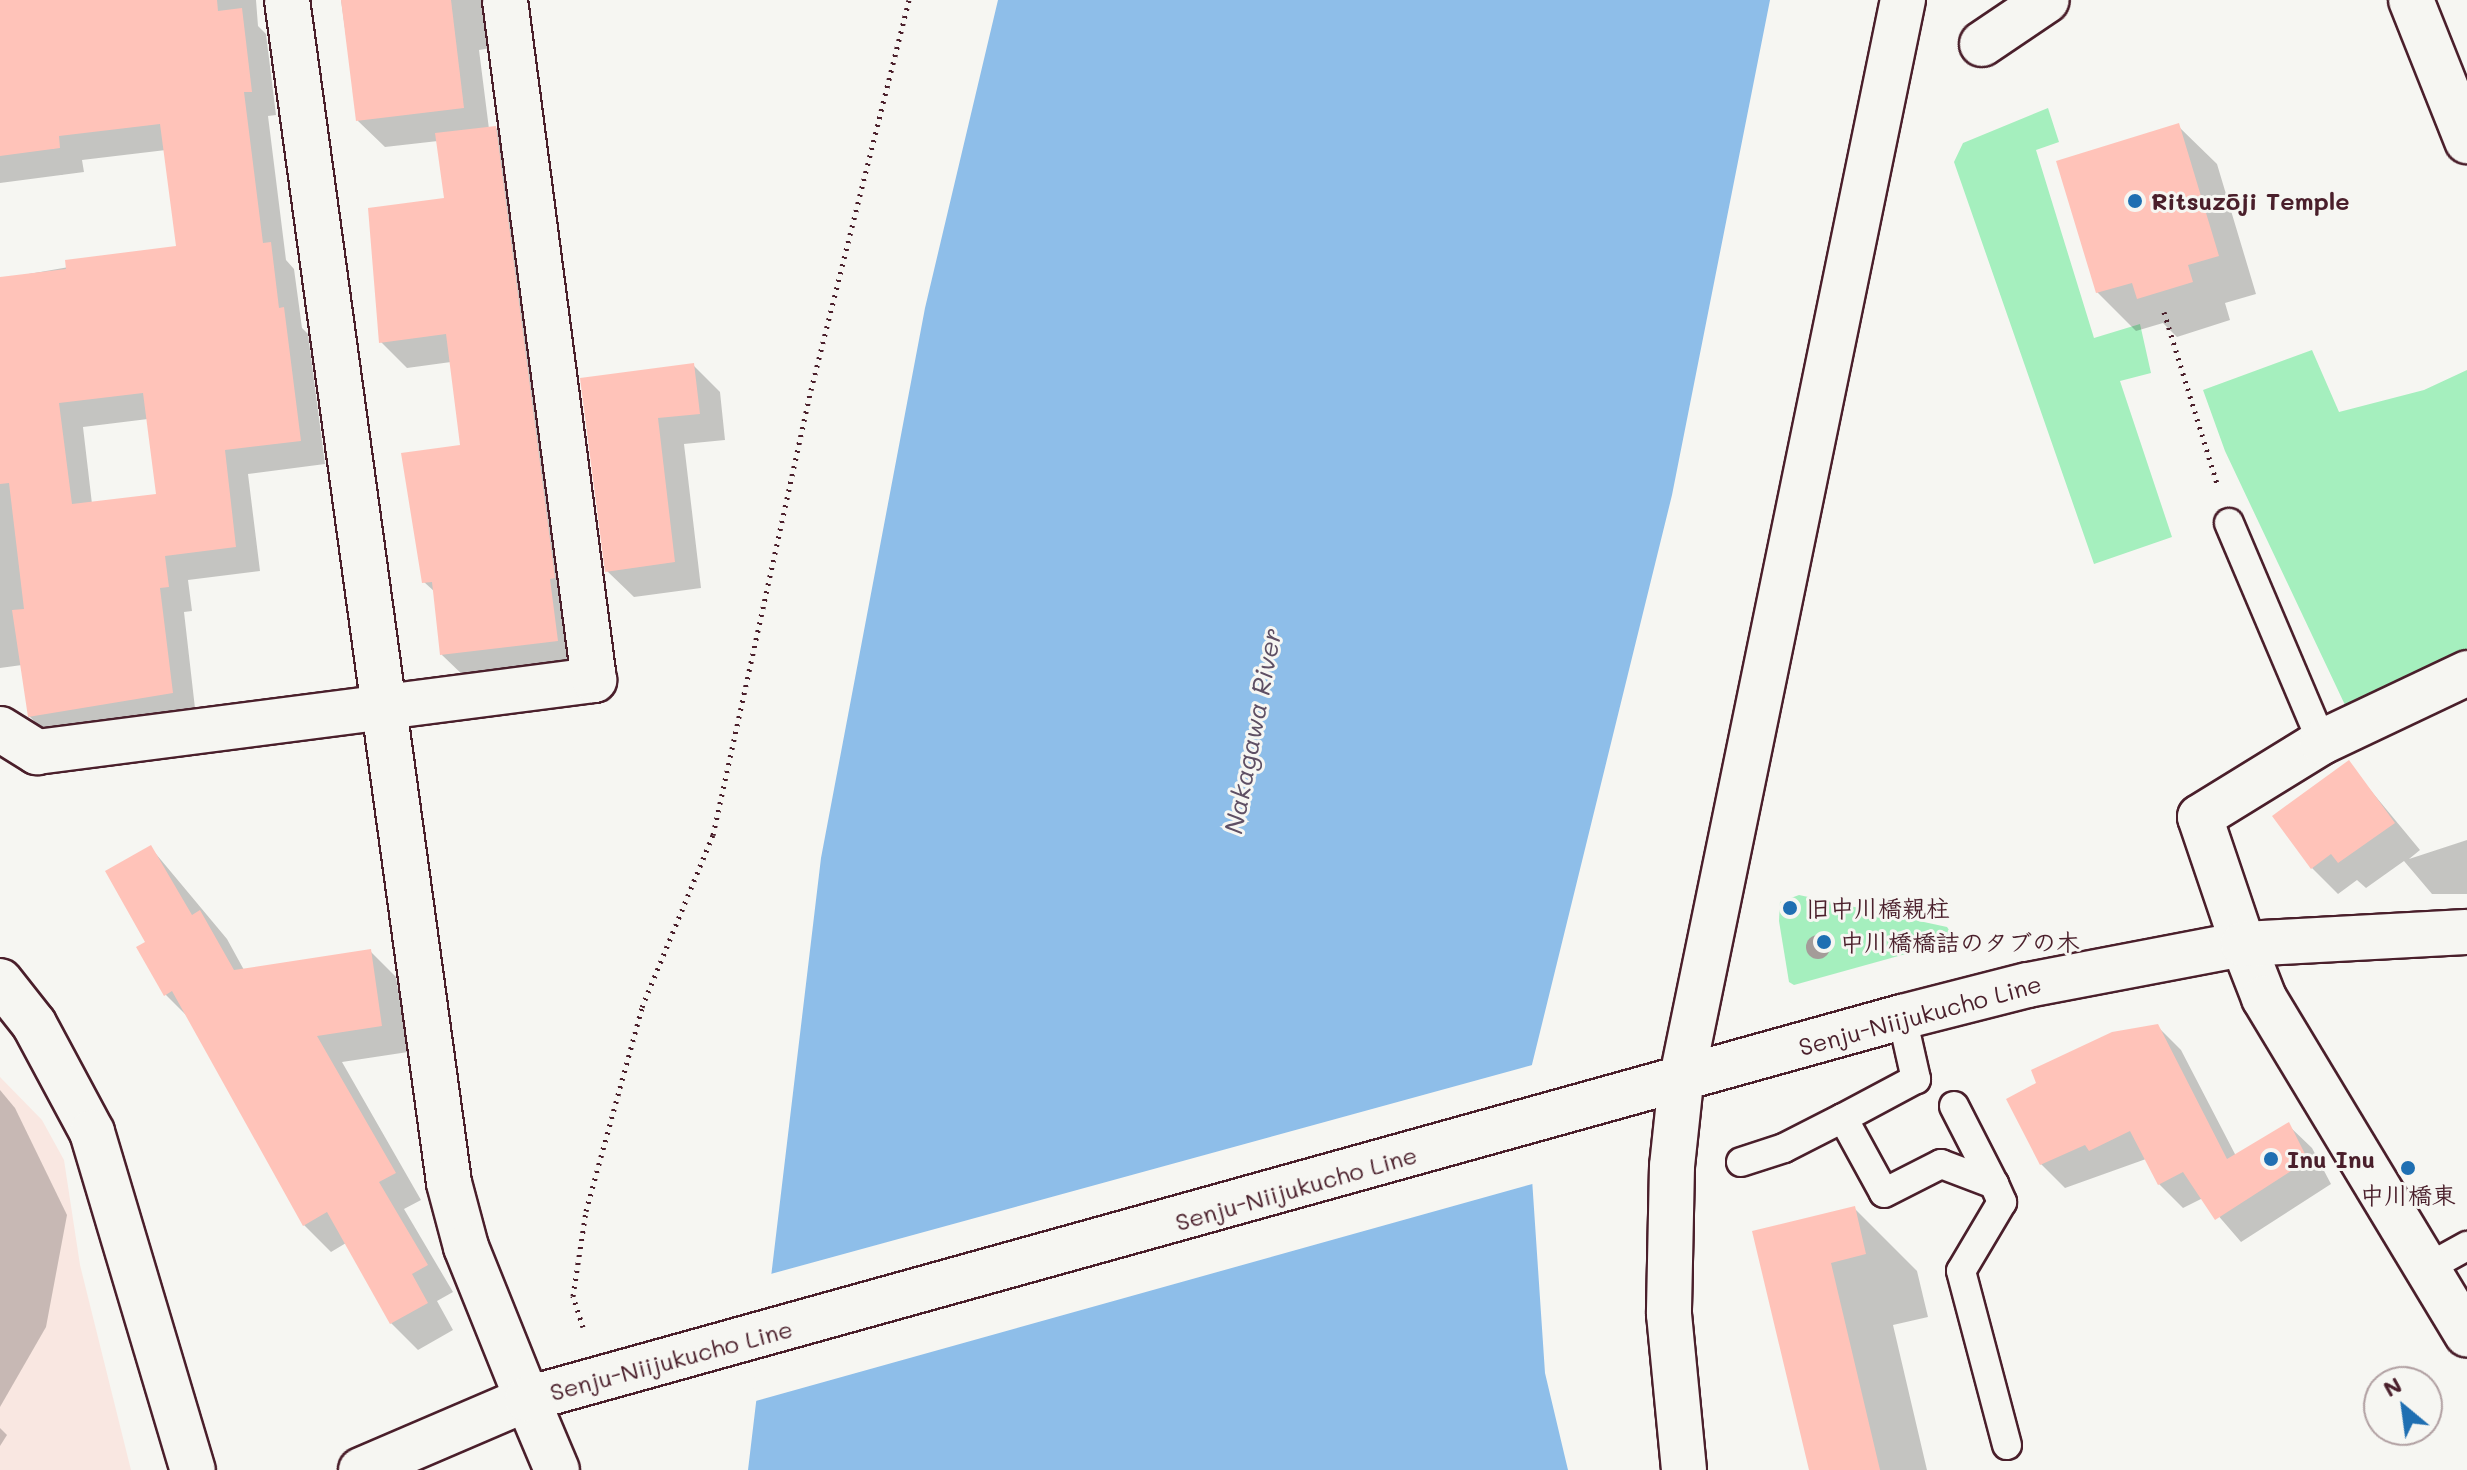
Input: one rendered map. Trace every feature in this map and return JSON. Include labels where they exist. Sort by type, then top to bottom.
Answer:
[{"type":"street","points":[[287,0],[449,1183],[466,1247],[557,1470]]},
{"type":"street","points":[[0,729],[37,752],[594,680],[505,0]]},
{"type":"street","points":[[1684,1470],[1669,1314],[1672,1166],[1681,1082],[1903,0]]},
{"type":"street","points":[[1982,44],[2047,0]]},
{"type":"street","points":[[2411,0],[2466,132]]},
{"type":"street","points":[[2467,673],[2322,742],[2200,817],[2264,998],[2467,1334]]},
{"type":"street","name":"Senju-Niijukucho Line","points":[[361,1470],[527,1399],[678,1361],[1681,1082],[1902,1017],[2028,985],[2243,944],[2467,932]]},
{"type":"street","points":[[0,981],[34,1024],[92,1132],[193,1470]]},
{"type":"lane","points":[[2229,523],[2322,742]]},
{"type":"lane","points":[[1741,1162],[1784,1148],[1916,1079],[1902,1017]]},
{"type":"lane","points":[[1954,1106],[2002,1202],[1961,1271],[2007,1445]]},
{"type":"lane","points":[[1843,1118],[1884,1193],[1941,1164],[1994,1184]]},
{"type":"lane","points":[[2427,1268],[2467,1246]]},
{"type":"path","points":[[583,1327],[573,1296],[586,1211],[642,1007],[713,835],[811,390],[909,0]]},
{"type":"path","points":[[2164,312],[2229,523]]},
{"type":"shaded area","points":[[0,1077],[42,1120],[64,1160],[80,1265],[131,1470],[0,1470]]},
{"type":"green space","points":[[2048,108],[2059,142],[2036,150],[2094,338],[2140,324],[2151,373],[2120,381],[2172,537],[2094,564],[1954,162],[1963,143]]},
{"type":"green space","points":[[2312,350],[2339,412],[2424,390],[2467,370],[2467,649],[2345,705],[2225,451],[2203,390]]},
{"type":"green space","points":[[1799,895],[1947,927],[1956,940],[1794,985],[1789,982],[1779,921],[1780,902]]},
{"type":"water","name":"Nakagawa River","points":[[998,0],[1770,0],[1672,495],[1526,1089],[1545,1373],[1568,1470],[748,1470],[821,858],[925,308]]},
{"type":"pier","points":[[1536,1064],[1530,1090],[1536,1183],[752,1402],[767,1275]]},
{"type":"building","points":[[0,0],[217,0],[218,11],[242,8],[252,92],[244,92],[263,243],[271,242],[279,308],[284,307],[301,441],[225,450],[236,547],[165,556],[169,587],[160,588],[173,693],[28,717],[12,610],[24,609],[9,483],[0,484],[0,277],[66,269],[65,260],[176,246],[160,124],[59,136],[60,148],[0,156]],"holes":[[[143,393],[156,494],[72,504],[59,403]]]},
{"type":"building","points":[[341,0],[451,0],[464,108],[356,121]]},
{"type":"building","name":"Ritsuzōji Temple","points":[[2179,123],[2219,256],[2188,265],[2193,282],[2137,299],[2132,283],[2096,293],[2056,161]]},
{"type":"building","points":[[496,126],[555,578],[550,579],[558,641],[440,655],[432,582],[422,583],[401,453],[460,445],[446,334],[379,343],[368,208],[444,198],[435,133]]},
{"type":"building","points":[[694,363],[700,414],[658,418],[675,562],[605,572],[580,378]]},
{"type":"building","points":[[2349,760],[2395,823],[2338,863],[2331,854],[2311,869],[2272,816]]},
{"type":"building","points":[[151,845],[192,915],[200,910],[234,970],[371,949],[382,1026],[317,1036],[396,1173],[379,1182],[428,1265],[412,1274],[428,1303],[390,1324],[327,1212],[303,1226],[172,991],[164,996],[136,947],[145,942],[105,871]]},
{"type":"building","points":[[2158,1024],[2227,1159],[2289,1122],[2308,1160],[2215,1220],[2183,1172],[2158,1185],[2130,1131],[2089,1151],[2085,1145],[2040,1165],[2006,1099],[2036,1083],[2031,1070],[2112,1032]]},
{"type":"building","points":[[1855,1206],[1866,1254],[1831,1263],[1880,1470],[1809,1470],[1752,1231]]},
{"type":"place","name":"Ritsuzōji Temple","points":[[2135,201]]},
{"type":"place","name":"旧中川橋親柱","points":[[1790,908]]},
{"type":"place","name":"中川橋橋詰のタブの木","points":[[1824,942]]},
{"type":"place","name":"Inu Inu","points":[[2271,1159]]},
{"type":"place","name":"中川橋東","points":[[2408,1168]]}]
